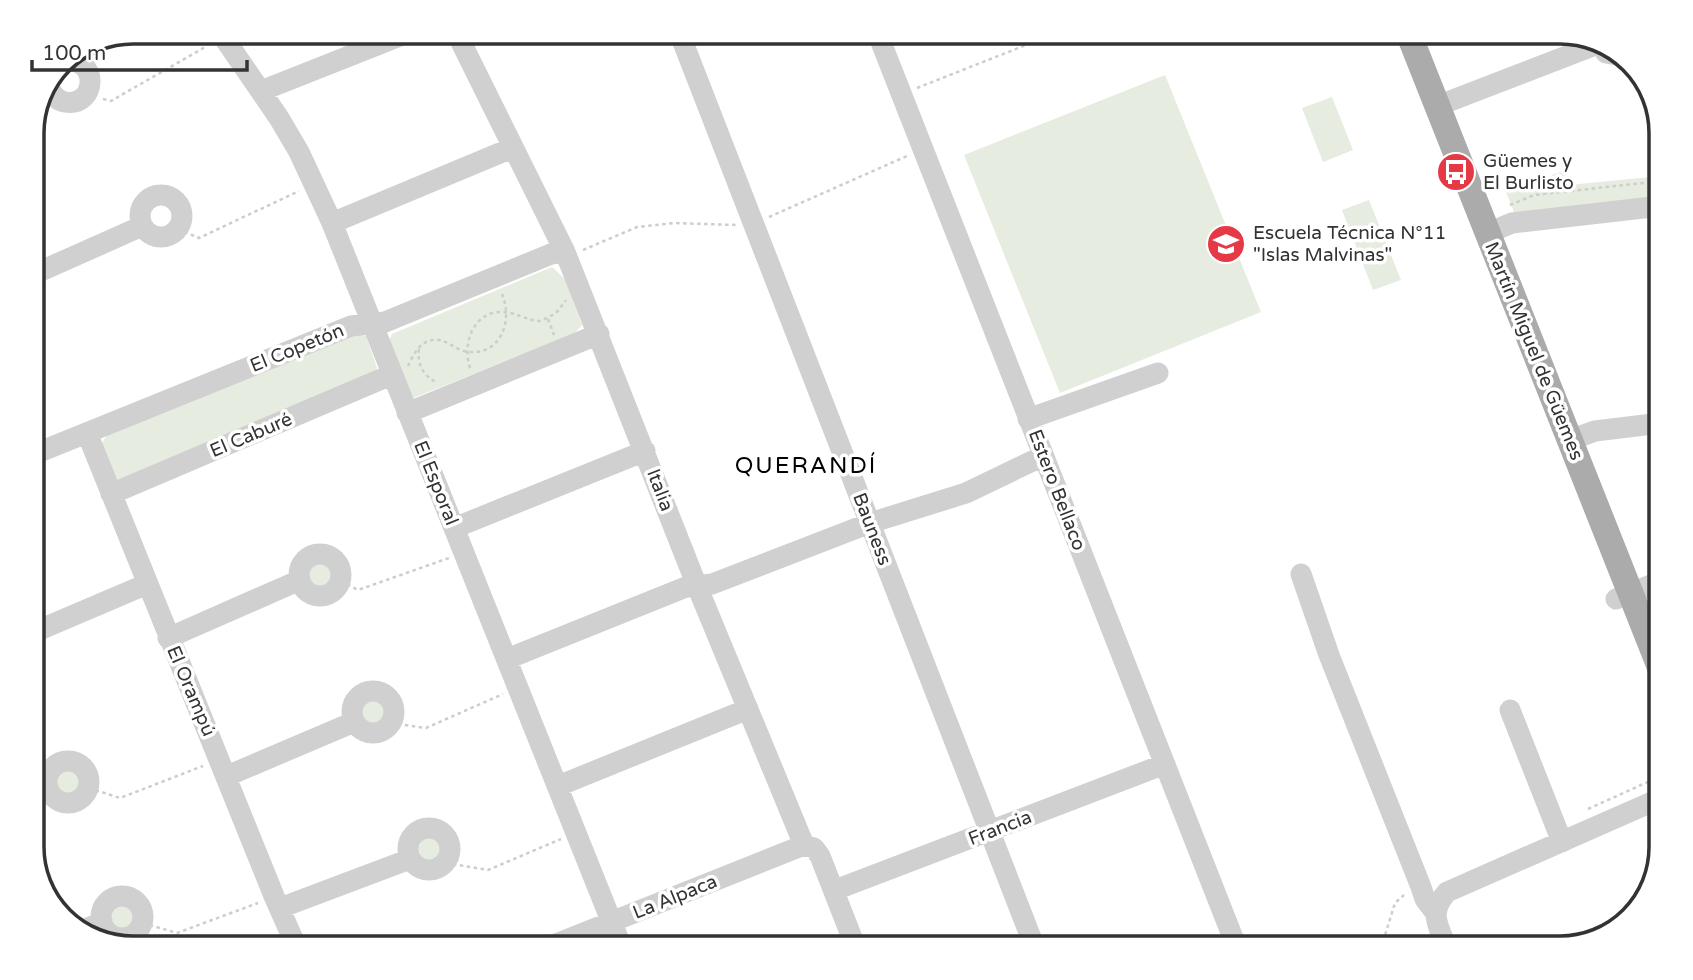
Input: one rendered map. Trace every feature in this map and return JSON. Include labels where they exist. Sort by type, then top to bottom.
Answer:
[{"type":"main road","name":"Martín Miguel de Güemes","points":[[1414,44],[1499,222],[1578,437],[1639,590],[1649,626]]},
{"type":"main road","name":"Martín Miguel de Güemes","points":[[1427,44],[1444,103]]},
{"type":"main road","name":"Martín Miguel de Güemes","points":[[1639,590],[1649,606]]},
{"type":"street","name":"El Esporal","points":[[228,44],[286,129],[332,223],[371,323],[399,372],[407,413],[618,936]]},
{"type":"street","points":[[261,91],[380,44]]},
{"type":"street","name":"Italia","points":[[462,44],[565,252],[697,586],[804,845],[814,848],[820,856],[852,936]]},
{"type":"street","name":"Bauness","points":[[684,44],[1030,936]]},
{"type":"street","name":"Estero Bellaco","points":[[882,44],[1232,936]]},
{"type":"street","points":[[1444,103],[1585,48]]},
{"type":"street","points":[[53,95],[67,103],[74,103],[86,95],[91,82],[86,69],[78,63]]},
{"type":"street","points":[[332,223],[512,148]]},
{"type":"street","points":[[152,197],[172,198],[181,209],[178,229],[167,237],[152,236],[140,220],[142,206],[152,197]]},
{"type":"street","points":[[1499,222],[1512,223],[1649,207]]},
{"type":"street","points":[[44,270],[142,226]]},
{"type":"street","name":"El Copetón","points":[[44,450],[351,326],[385,322],[551,254],[565,252]]},
{"type":"street","points":[[407,413],[599,334]]},
{"type":"street","name":"El Caburé","points":[[111,494],[399,372]]},
{"type":"street","points":[[1028,419],[1158,373]]},
{"type":"street","points":[[1578,437],[1595,431],[1649,424]]},
{"type":"street","name":"El Orampú","points":[[87,433],[292,936]]},
{"type":"street","points":[[454,528],[645,451]]},
{"type":"street","points":[[507,659],[686,587],[712,584],[870,523],[966,493],[1043,456]]},
{"type":"street","points":[[324,554],[331,556],[340,567],[341,581],[333,592],[320,596],[307,592],[299,573],[310,556],[324,554]]},
{"type":"street","points":[[1301,574],[1329,655],[1421,887],[1436,912]]},
{"type":"street","points":[[169,638],[300,580]]},
{"type":"street","points":[[44,629],[147,584]]},
{"type":"street","points":[[371,690],[384,693],[393,704],[394,717],[391,723],[379,732],[365,731],[354,722],[354,701],[371,690]]},
{"type":"street","points":[[558,786],[748,709]]},
{"type":"street","points":[[1510,710],[1562,842]]},
{"type":"street","points":[[223,768],[354,722]]},
{"type":"street","points":[[44,780],[59,762],[72,761],[79,763],[88,774],[89,788],[80,799],[67,803],[44,792]]},
{"type":"street","name":"Francia","points":[[835,890],[1165,764]]},
{"type":"street","points":[[1442,936],[1436,912],[1439,901],[1447,892],[1649,803]]},
{"type":"street","points":[[428,828],[441,831],[446,836],[450,849],[446,863],[434,870],[427,870],[420,868],[410,859],[408,852],[415,833],[428,828]]},
{"type":"street","name":"La Alpaca","points":[[578,936],[804,845]]},
{"type":"street","points":[[277,902],[410,859]]},
{"type":"street","points":[[108,932],[102,922],[103,908],[113,898],[126,896],[138,903],[142,909],[143,923],[135,934],[129,936]]},
{"type":"street","points":[[93,926],[102,922]]},
{"type":"path","points":[[86,95],[111,102],[205,44]]},
{"type":"path","points":[[901,94],[1028,44]]},
{"type":"path","points":[[1499,222],[1534,195],[1649,182]]},
{"type":"path","points":[[178,229],[199,238],[314,184]]},
{"type":"path","points":[[399,372],[430,340],[438,339],[466,352],[480,351],[494,343],[504,329],[508,313],[494,278]]},
{"type":"path","points":[[478,383],[466,352],[469,336],[477,323],[491,314],[508,313],[541,321],[562,307],[567,292]]},
{"type":"path","points":[[419,349],[422,372],[452,394]]},
{"type":"path","points":[[341,581],[358,590],[464,552]]},
{"type":"path","points":[[391,723],[426,728],[518,687]]},
{"type":"path","points":[[89,788],[120,798],[223,768]]},
{"type":"path","points":[[446,863],[488,870],[576,833]]},
{"type":"path","points":[[143,923],[177,933],[277,902]]},
{"type":"shaded area","points":[[1165,75],[1261,312],[1060,393],[964,155]]},
{"type":"shaded area","points":[[1332,97],[1353,150],[1323,162],[1302,108]]},
{"type":"shaded area","points":[[1563,171],[1569,185],[1649,177],[1649,202],[1516,217],[1506,192]]},
{"type":"shaded area","points":[[1369,200],[1401,280],[1373,290],[1342,210]]},
{"type":"shaded area","points":[[552,267],[565,279],[582,325],[574,334],[413,398],[386,347],[392,334]]},
{"type":"shaded area","points":[[357,333],[366,336],[377,368],[374,376],[118,484],[100,446],[107,435]]},
{"type":"shaded area","points":[[319,563],[330,570],[331,575],[324,586],[319,587],[308,580],[307,575],[314,564]]},
{"type":"shaded area","points":[[373,700],[384,707],[385,712],[378,723],[373,724],[362,717],[361,712],[368,701]]},
{"type":"shaded area","points":[[69,771],[80,778],[81,783],[74,794],[69,795],[58,788],[57,783],[64,772]]},
{"type":"shaded area","points":[[431,837],[442,844],[443,849],[436,860],[431,861],[420,854],[419,849],[426,838]]},
{"type":"shaded area","points":[[122,906],[133,913],[134,918],[127,929],[122,930],[111,923],[110,918],[117,907]]},
{"type":"place","name":"Güemes y El Burlisto","points":[[1456,172]]},
{"type":"place","name":"Escuela Técnica N°11 \"Islas Malvinas\"","points":[[1226,244]]},
{"type":"district","name":"QUERANDÍ","points":[[806,466]]}]
